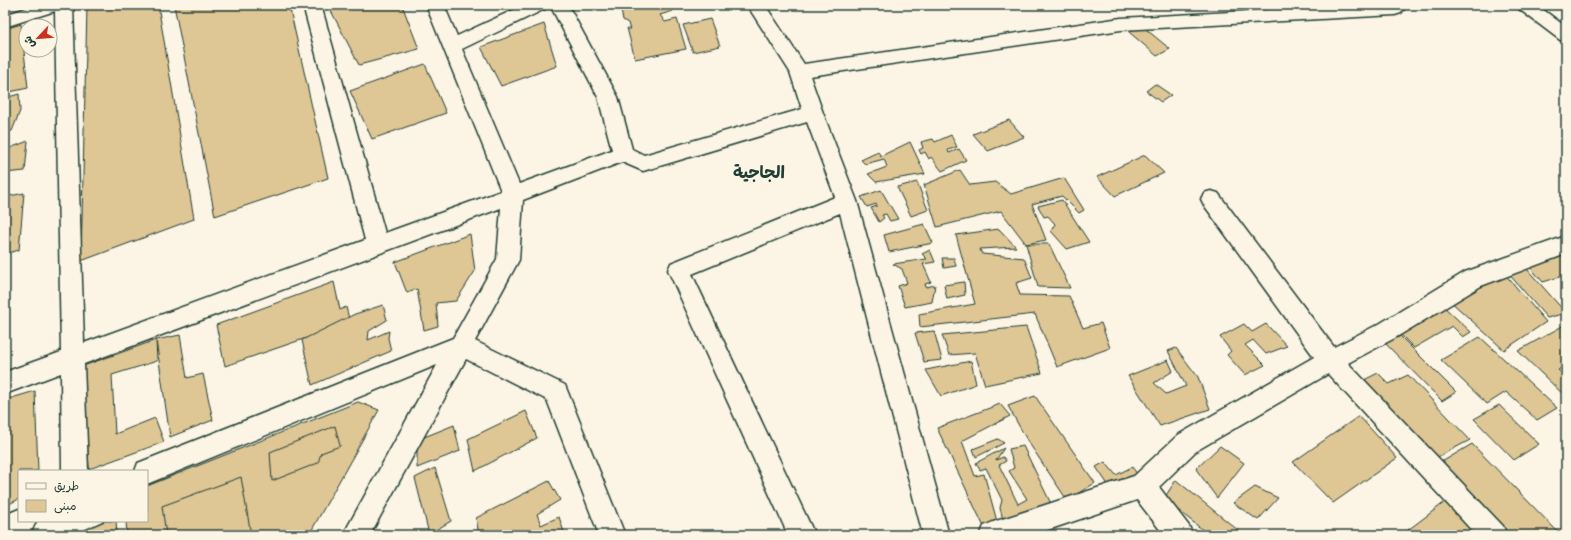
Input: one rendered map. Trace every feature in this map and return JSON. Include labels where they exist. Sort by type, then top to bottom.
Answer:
[{"type":"street","points":[[5,20],[54,5]]},
{"type":"street","points":[[64,5],[75,470]]},
{"type":"street","points":[[312,5],[377,245]]},
{"type":"street","points":[[356,535],[508,260],[514,194],[435,5]]},
{"type":"street","points":[[452,46],[539,5]]},
{"type":"street","points":[[559,5],[608,97],[623,154]]},
{"type":"street","points":[[756,5],[799,71],[813,113],[847,201],[936,535]]},
{"type":"street","points":[[799,71],[1121,24],[1395,9],[1398,5]]},
{"type":"street","points":[[1526,5],[1566,36]]},
{"type":"street","points":[[5,384],[623,154],[643,163],[813,113]]},
{"type":"street","points":[[1211,199],[1330,360],[1494,535]]},
{"type":"street","points":[[802,535],[679,270],[847,201]]},
{"type":"street","points":[[993,535],[1142,486],[1187,443],[1330,360],[1387,331],[1473,279],[1566,245]]},
{"type":"street","points":[[148,472],[461,345],[556,393],[612,535]]},
{"type":"street","points":[[1142,486],[1180,535]]},
{"type":"street","points":[[5,528],[20,522]]},
{"type":"building","points":[[158,5],[194,219],[81,261],[87,6]]},
{"type":"building","points":[[174,5],[289,5],[328,178],[215,216]]},
{"type":"building","points":[[328,5],[402,5],[419,49],[359,65]]},
{"type":"building","points":[[445,5],[510,5],[502,7],[466,9]]},
{"type":"building","points":[[672,5],[673,11],[660,15],[665,22],[677,19],[686,49],[635,59],[627,28],[630,30],[628,23],[623,20],[620,6]]},
{"type":"building","points":[[710,19],[720,46],[693,52],[683,25]]},
{"type":"building","points":[[544,24],[557,66],[501,86],[481,47]]},
{"type":"building","points":[[18,25],[18,58],[25,58],[28,88],[5,93],[5,29]]},
{"type":"building","points":[[1142,26],[1170,49],[1157,56],[1129,32]]},
{"type":"building","points":[[425,64],[446,113],[372,139],[350,91]]},
{"type":"building","points":[[1155,84],[1171,95],[1161,102],[1146,91]]},
{"type":"building","points":[[19,94],[20,111],[12,131],[5,133],[5,98]]},
{"type":"building","points":[[1009,120],[1024,137],[988,151],[973,134]]},
{"type":"building","points":[[951,135],[957,147],[948,150],[949,153],[959,149],[966,160],[942,171],[931,157],[929,159],[925,152],[921,154],[919,150],[923,148],[921,142],[933,139],[935,142]]},
{"type":"building","points":[[28,141],[25,171],[5,173],[5,150]]},
{"type":"building","points":[[910,142],[925,174],[876,182],[868,174],[887,167],[884,159],[865,164],[861,160],[878,152],[881,156]]},
{"type":"building","points":[[1145,155],[1164,173],[1115,196],[1097,177]]},
{"type":"building","points":[[960,170],[970,185],[995,182],[1011,194],[1064,178],[1084,210],[1079,213],[1062,196],[1032,204],[1046,240],[1026,244],[1001,211],[937,227],[924,185]]},
{"type":"building","points":[[917,182],[928,210],[911,216],[897,187]]},
{"type":"building","points":[[881,190],[898,219],[890,221],[886,214],[882,215],[884,218],[879,222],[871,208],[877,206],[876,204],[867,207],[861,197]]},
{"type":"building","points":[[24,193],[19,250],[5,254],[5,197]]},
{"type":"building","points":[[1062,200],[1089,242],[1067,249],[1051,231],[1055,224],[1048,216],[1044,217],[1038,206]]},
{"type":"building","points":[[924,224],[933,243],[889,252],[884,235]]},
{"type":"building","points":[[999,229],[1016,247],[980,249],[982,254],[1024,258],[1032,278],[1016,283],[1020,295],[1069,296],[1083,328],[1101,323],[1110,348],[1057,367],[1035,314],[920,327],[919,314],[975,304],[956,235]]},
{"type":"building","points":[[470,234],[475,271],[456,301],[436,303],[438,326],[424,330],[417,289],[407,293],[395,262]]},
{"type":"building","points":[[1026,244],[1049,244],[1070,288],[1038,287]]},
{"type":"building","points":[[930,250],[935,262],[923,264],[931,282],[925,284],[926,287],[935,285],[932,302],[905,307],[898,286],[907,283],[902,269],[893,264],[927,259],[922,254]]},
{"type":"building","points":[[1566,254],[1566,275],[1543,282],[1528,265]]},
{"type":"building","points":[[942,258],[954,258],[956,266],[944,268]]},
{"type":"building","points":[[1526,268],[1566,313],[1547,318],[1508,273]]},
{"type":"building","points":[[1504,273],[1546,322],[1504,350],[1448,299]]},
{"type":"building","points":[[334,282],[340,310],[346,307],[350,323],[225,366],[216,325]]},
{"type":"building","points":[[964,282],[965,295],[947,299],[944,285]]},
{"type":"building","points":[[383,305],[387,320],[369,331],[368,340],[389,331],[388,338],[391,351],[312,385],[302,340],[355,314]]},
{"type":"building","points":[[1443,306],[1471,332],[1463,337],[1452,326],[1414,348],[1398,332]]},
{"type":"building","points":[[1244,324],[1252,332],[1266,324],[1287,346],[1266,354],[1253,340],[1245,345],[1265,365],[1245,375],[1227,355],[1231,351],[1220,337]]},
{"type":"building","points":[[1566,324],[1566,365],[1558,370],[1566,377],[1566,397],[1518,351]]},
{"type":"building","points":[[1026,327],[1042,373],[985,385],[975,353],[949,355],[942,335]]},
{"type":"building","points":[[934,331],[942,360],[924,362],[915,333]]},
{"type":"building","points":[[1397,333],[1456,392],[1442,401],[1382,340]]},
{"type":"building","points":[[180,335],[187,378],[203,374],[213,420],[170,437],[156,340]]},
{"type":"building","points":[[1480,337],[1557,408],[1537,420],[1506,392],[1487,404],[1441,360]]},
{"type":"building","points":[[156,340],[157,361],[112,375],[115,434],[155,418],[164,442],[89,469],[83,366]]},
{"type":"building","points":[[1176,348],[1198,377],[1210,409],[1160,426],[1128,376],[1168,360],[1173,371],[1154,383],[1166,394],[1186,386],[1168,351]]},
{"type":"building","points":[[971,361],[976,384],[941,396],[926,370]]},
{"type":"building","points":[[1378,373],[1389,384],[1408,375],[1470,440],[1430,461],[1360,382]]},
{"type":"building","points":[[35,391],[38,470],[18,470],[18,500],[5,506],[5,400]]},
{"type":"building","points":[[1035,396],[1095,483],[1067,500],[1027,440],[1008,406]]},
{"type":"building","points":[[358,402],[379,410],[309,535],[127,535],[126,522],[148,522],[148,486]]},
{"type":"building","points":[[1000,404],[1010,416],[962,441],[975,476],[984,474],[998,525],[985,529],[937,428]]},
{"type":"building","points":[[1499,405],[1539,444],[1514,460],[1474,419]]},
{"type":"building","points":[[526,411],[537,438],[475,471],[468,439]]},
{"type":"building","points":[[1359,416],[1397,458],[1333,503],[1293,462]]},
{"type":"building","points":[[454,425],[460,451],[417,468],[417,440]]},
{"type":"building","points":[[335,426],[340,446],[321,453],[318,463],[272,481],[270,452]]},
{"type":"building","points":[[998,439],[1004,443],[976,457],[973,449]]},
{"type":"building","points":[[1472,444],[1561,535],[1507,535],[1440,463]]},
{"type":"building","points":[[1023,446],[1054,510],[1004,524],[1000,508],[1002,500],[986,468],[980,470],[976,463],[1004,448],[996,460],[1003,457],[1006,461],[999,465],[1018,504],[1027,499],[1009,471],[1014,468],[1009,449]]},
{"type":"building","points":[[1220,446],[1244,463],[1217,498],[1196,469]]},
{"type":"building","points":[[1105,462],[1116,475],[1132,467],[1138,475],[1109,486],[1096,467]]},
{"type":"building","points":[[435,468],[451,521],[429,534],[415,478]]},
{"type":"building","points":[[241,477],[251,535],[207,535],[207,531],[196,535],[166,535],[162,506]]},
{"type":"building","points":[[1176,480],[1244,535],[1209,535],[1163,500]]},
{"type":"building","points":[[549,481],[560,500],[537,514],[541,525],[559,517],[565,535],[479,535],[476,518]]},
{"type":"building","points":[[1255,487],[1278,498],[1258,520],[1233,503]]},
{"type":"building","points":[[1453,496],[1483,530],[1476,535],[1412,535],[1408,530]]},
{"type":"building","points":[[101,522],[112,522],[113,535],[74,535]]},
{"type":"building","points":[[103,522],[116,522],[117,535],[81,535],[80,532]]},
{"type":"district","name":"الجاجية","points":[[759,172]]}]
